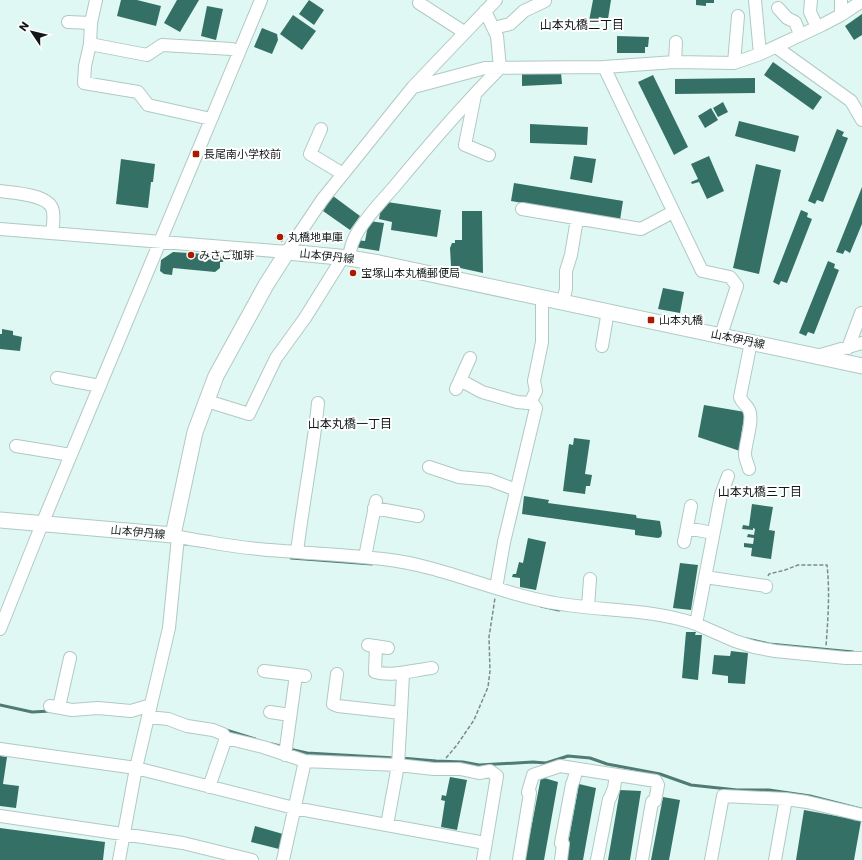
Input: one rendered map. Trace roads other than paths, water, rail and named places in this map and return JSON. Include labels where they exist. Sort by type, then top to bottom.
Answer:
[{"type":"main road","name":"山本伊丹線","points":[[0,520],[176,536],[195,432],[206,401],[220,370],[266,285],[287,252],[379,263],[542,296],[862,366]]},
{"type":"street","points":[[96,0],[91,23],[90,44],[85,66],[84,84],[138,92],[148,104],[211,118]]},
{"type":"street","points":[[0,629],[42,524],[261,0]]},
{"type":"street","points":[[0,229],[287,252],[343,174],[412,87],[496,0]]},
{"type":"street","points":[[755,0],[760,54]]},
{"type":"street","points":[[811,0],[810,12],[817,27]]},
{"type":"street","points":[[841,0],[841,15]]},
{"type":"street","points":[[412,87],[485,68],[604,67],[675,62],[734,63],[760,54],[817,27],[841,15],[862,0]]},
{"type":"street","points":[[493,28],[510,24],[524,11],[545,1]]},
{"type":"street","points":[[419,3],[464,32]]},
{"type":"street","points":[[778,8],[787,18],[795,22],[800,34]]},
{"type":"street","points":[[206,401],[249,414],[276,358],[346,258],[356,234],[422,154],[500,68],[497,36],[485,11]]},
{"type":"street","points":[[734,63],[738,16]]},
{"type":"street","points":[[68,22],[91,23]]},
{"type":"street","points":[[675,62],[676,42]]},
{"type":"street","points":[[90,44],[147,55],[162,45],[232,49],[239,52]]},
{"type":"street","points":[[776,47],[851,101],[862,120]]},
{"type":"street","points":[[604,67],[702,271],[730,277],[737,286],[722,335]]},
{"type":"street","points":[[475,94],[465,145],[489,155]]},
{"type":"street","points":[[322,129],[310,154],[343,174]]},
{"type":"street","points":[[0,191],[46,200],[52,208],[52,233]]},
{"type":"street","points":[[522,209],[641,229],[673,212]]},
{"type":"street","points":[[563,301],[566,289],[566,271],[571,255],[577,219]]},
{"type":"street","points":[[470,358],[458,384],[517,402],[528,404],[532,401],[536,390],[534,381],[542,342],[542,296]]},
{"type":"street","points":[[602,346],[608,311]]},
{"type":"street","points":[[848,348],[861,313]]},
{"type":"street","points":[[749,469],[745,454],[750,413],[749,409],[741,402],[740,397],[751,342]]},
{"type":"street","points":[[816,356],[862,343]]},
{"type":"street","points":[[57,378],[100,386]]},
{"type":"street","points":[[496,588],[504,542],[536,408],[532,401]]},
{"type":"street","points":[[297,552],[302,505],[313,448],[318,403]]},
{"type":"street","points":[[16,446],[71,455]]},
{"type":"street","points":[[429,467],[459,477],[490,480],[516,490]]},
{"type":"street","points":[[696,624],[713,533],[723,510],[721,495],[728,476]]},
{"type":"street","points":[[365,557],[375,505],[413,518]]},
{"type":"street","points":[[684,542],[691,506]]},
{"type":"street","points":[[687,528],[713,533]]},
{"type":"street","points":[[119,860],[136,768],[169,628],[176,536],[224,545],[402,561],[544,601],[668,616],[696,624],[735,641],[754,647],[775,651],[862,658]]},
{"type":"street","points":[[705,577],[766,586]]},
{"type":"street","points":[[588,606],[590,580]]},
{"type":"street","points":[[377,646],[374,672],[379,674],[403,674],[432,668]]},
{"type":"street","points":[[70,658],[55,707],[72,710],[98,708],[131,710],[151,705]]},
{"type":"street","points":[[264,671],[301,675],[290,715],[285,755]]},
{"type":"street","points":[[337,674],[328,703],[338,706],[401,713]]},
{"type":"street","points":[[387,825],[398,764],[403,674]]},
{"type":"street","points":[[270,712],[290,715]]},
{"type":"street","points":[[148,717],[168,719],[187,726],[213,730],[223,734],[226,738],[263,747],[304,761],[398,764],[444,769],[460,769],[479,773],[490,771],[497,776],[483,860]]},
{"type":"street","points":[[209,787],[226,738]]},
{"type":"street","points":[[0,749],[136,768],[294,808],[486,843]]},
{"type":"street","points":[[283,860],[304,761]]},
{"type":"street","points":[[519,860],[530,793],[528,792],[533,775],[560,766],[656,781],[658,785],[655,801],[652,802],[642,860]]},
{"type":"street","points":[[561,860],[563,844],[561,843],[570,791],[577,769]]},
{"type":"street","points":[[598,860],[609,799],[614,788],[616,775]]},
{"type":"street","points":[[711,860],[722,796],[786,799],[807,802],[862,816]]},
{"type":"street","points":[[775,860],[786,799]]},
{"type":"street","points":[[0,816],[183,843],[252,860]]},
{"type":"waterway","points":[[291,558],[372,564]]},
{"type":"waterway","points":[[541,606],[559,610]]},
{"type":"waterway","points":[[747,639],[769,644],[853,652]]},
{"type":"waterway","points":[[0,705],[32,712],[51,711]]},
{"type":"waterway","points":[[226,730],[255,739]]},
{"type":"waterway","points":[[272,744],[284,747]]},
{"type":"waterway","points":[[289,749],[307,753],[395,758]]},
{"type":"waterway","points":[[401,758],[463,762],[479,765],[533,762],[546,763],[568,756],[590,758],[607,764],[660,774],[691,785],[737,790],[769,790],[810,796],[861,809]]},
{"type":"place","name":"長尾南小学校前","points":[[196,154]]},
{"type":"place","name":"丸橋地車庫","points":[[280,237]]},
{"type":"place","name":"みさご珈琲","points":[[191,255]]},
{"type":"place","name":"宝塚山本丸橋郵便局","points":[[353,273]]},
{"type":"place","name":"山本丸橋","points":[[651,320]]},
{"type":"district","name":"山本丸橋二丁目","points":[[582,24]]},
{"type":"district","name":"山本丸橋一丁目","points":[[350,423]]},
{"type":"district","name":"山本丸橋三丁目","points":[[760,491]]}]
